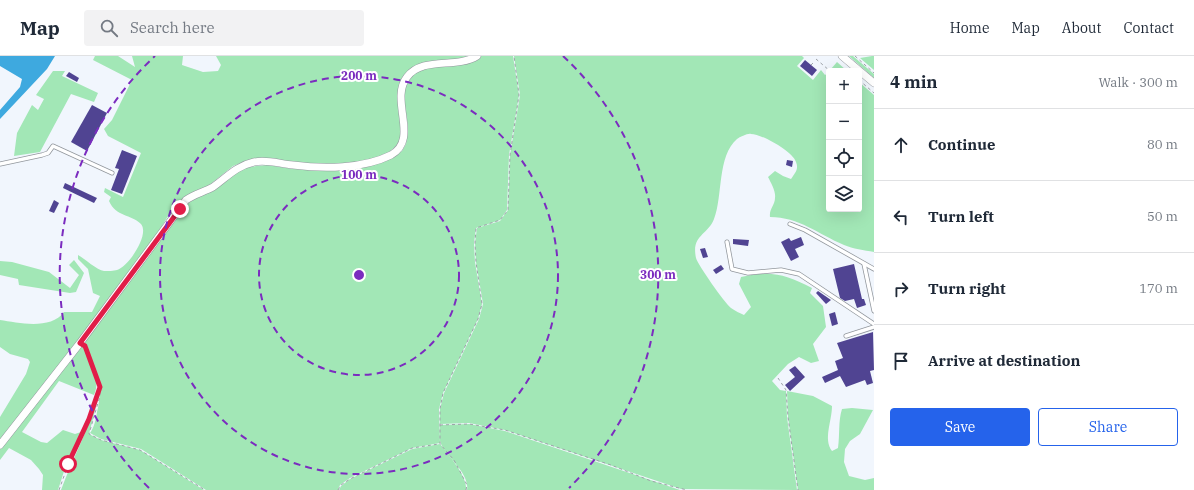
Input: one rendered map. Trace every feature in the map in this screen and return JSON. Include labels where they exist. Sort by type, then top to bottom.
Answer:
[{"type":"street","points":[[0,445],[80,343],[186,200],[192,195],[212,188],[233,170],[254,162],[265,161],[320,167],[375,161],[391,155],[400,149],[403,143],[400,101],[403,84],[407,77],[418,68],[427,65],[470,60],[477,56]]},
{"type":"street","points":[[842,56],[874,83]]},
{"type":"lane","points":[[0,164],[48,153],[53,146],[112,173]]},
{"type":"lane","points":[[790,224],[805,230],[874,269]]},
{"type":"lane","points":[[727,242],[732,269],[748,273],[781,270],[799,274],[874,325]]},
{"type":"lane","points":[[864,264],[874,311]]},
{"type":"lane","points":[[846,336],[874,325]]},
{"type":"path","points":[[466,490],[467,485],[454,460],[440,444],[440,409],[443,393],[478,319],[482,304],[474,243],[476,228],[500,220],[508,210],[510,155],[519,95],[514,56]]},
{"type":"path","points":[[855,56],[874,73]]},
{"type":"path","points":[[816,59],[826,68]]},
{"type":"path","points":[[862,83],[874,93]]},
{"type":"path","points":[[80,343],[85,346],[100,387],[100,396],[89,434],[101,440],[140,450],[205,490]]},
{"type":"path","points":[[778,378],[786,390],[788,417],[798,490]]},
{"type":"path","points":[[59,490],[72,454],[89,419],[100,387]]},
{"type":"path","points":[[439,425],[469,424],[505,430],[611,465],[651,481],[687,490]]},
{"type":"path","points":[[338,490],[350,479],[412,448],[440,444]]},
{"type":"green space","points":[[95,56],[118,56],[135,67],[132,56],[183,56],[182,65],[203,72],[218,71],[221,65],[216,56],[473,56],[412,68],[405,75],[401,83],[398,100],[402,135],[401,142],[389,152],[375,158],[355,162],[322,165],[248,160],[233,166],[207,187],[184,197],[173,208],[141,260],[0,442],[0,417],[26,374],[30,362],[28,359],[10,354],[0,347],[0,320],[34,324],[51,321],[58,318],[64,312],[92,312],[100,296],[93,293],[88,269],[78,259],[78,255],[101,270],[117,270],[122,268],[132,257],[143,235],[141,224],[133,218],[116,210],[109,201],[111,197],[104,192],[105,188],[123,197],[141,153],[108,136],[104,129],[112,120],[132,80],[93,60]]},
{"type":"green space","points":[[481,56],[513,56],[519,95],[509,155],[507,210],[500,220],[476,228],[474,243],[475,262],[482,304],[478,319],[443,393],[439,409],[440,443],[412,448],[350,478],[340,485],[338,490],[206,490],[141,449],[101,439],[90,433],[93,429],[100,392],[87,345],[82,342],[191,200],[234,172],[247,167],[268,165],[293,169],[322,170],[391,158],[402,151],[406,144],[408,127],[403,92],[410,78],[418,71],[478,59]]},
{"type":"green space","points":[[514,56],[802,56],[804,58],[797,66],[813,80],[821,70],[825,75],[826,74],[826,212],[862,212],[862,85],[874,95],[874,252],[847,246],[799,223],[770,217],[770,212],[775,200],[775,193],[768,177],[775,171],[791,179],[796,171],[797,164],[789,153],[776,144],[762,137],[750,134],[744,135],[737,139],[726,155],[717,210],[714,219],[696,244],[696,258],[701,268],[731,308],[739,313],[744,315],[751,307],[739,284],[741,277],[761,274],[778,275],[794,279],[812,288],[810,293],[823,306],[826,327],[813,344],[819,361],[811,363],[799,357],[788,364],[772,381],[780,390],[786,391],[787,417],[797,490],[681,489],[505,430],[469,423],[440,424],[440,409],[444,393],[479,319],[483,304],[476,262],[475,243],[477,228],[500,221],[508,210],[510,155],[520,95]]},
{"type":"green space","points":[[849,56],[853,56],[874,74],[874,78]]},
{"type":"green space","points":[[874,56],[874,70],[860,58]]},
{"type":"green space","points":[[837,62],[844,68],[832,68]]},
{"type":"green space","points":[[53,71],[65,71],[62,76],[98,93],[94,102],[71,94],[40,152],[14,156],[17,133],[32,105],[38,110],[44,99],[36,95]]},
{"type":"green space","points":[[74,260],[84,273],[76,292],[70,293],[19,285],[18,279],[0,275],[0,261],[12,262],[49,272],[70,288],[79,275],[69,265]]},
{"type":"green space","points":[[80,345],[84,348],[96,377],[97,383],[94,395],[59,381],[22,432],[41,442],[47,443],[63,430],[75,434],[81,432],[68,459],[58,490],[42,490],[43,475],[31,460],[9,448],[0,460],[0,449]]},
{"type":"green space","points":[[787,391],[813,396],[832,406],[828,441],[832,451],[838,448],[842,409],[852,408],[873,410],[860,434],[850,441],[845,449],[844,462],[849,476],[865,480],[874,478],[874,490],[798,490],[788,417]]},
{"type":"green space","points":[[99,395],[89,434],[101,440],[140,450],[204,490],[61,490],[91,419]]},
{"type":"green space","points":[[469,424],[505,431],[680,490],[467,490],[467,484],[462,472],[441,444],[440,425]]},
{"type":"green space","points":[[440,444],[461,472],[466,485],[466,490],[339,490],[341,486],[350,479],[412,449]]},
{"type":"water","points":[[0,56],[55,56],[47,69],[0,119],[0,110],[20,87],[22,79],[0,66]]},
{"type":"building","points":[[805,60],[817,70],[812,76],[800,66]]},
{"type":"building","points":[[69,72],[79,78],[77,82],[66,76]]},
{"type":"building","points":[[92,105],[107,113],[87,151],[71,142]]},
{"type":"building","points":[[122,150],[137,156],[122,194],[111,190],[119,169],[115,168]]},
{"type":"building","points":[[787,160],[793,161],[792,167],[786,165]]},
{"type":"building","points":[[65,183],[97,198],[94,203],[63,188]]},
{"type":"building","points":[[54,200],[59,203],[54,213],[49,211]]},
{"type":"building","points":[[801,237],[804,245],[795,249],[799,257],[791,261],[781,242],[789,238],[791,241]]},
{"type":"building","points":[[733,239],[749,240],[748,246],[733,244]]},
{"type":"building","points":[[705,248],[708,257],[703,258],[700,249]]},
{"type":"building","points":[[854,264],[862,299],[864,299],[866,305],[857,308],[854,299],[845,301],[840,298],[833,269]]},
{"type":"building","points":[[721,265],[724,269],[716,274],[713,270]]},
{"type":"building","points":[[818,291],[831,300],[826,304],[816,293]]},
{"type":"building","points":[[835,312],[838,324],[832,326],[829,314]]},
{"type":"building","points":[[873,332],[874,370],[870,371],[873,383],[867,385],[865,380],[846,387],[840,376],[825,383],[822,377],[838,370],[835,361],[843,358],[837,343]]},
{"type":"building","points":[[795,366],[805,377],[790,391],[785,385],[795,377],[789,370]]},
{"type":"route","points":[[68,464],[89,419],[100,387],[85,346],[80,343],[180,209]]}]
